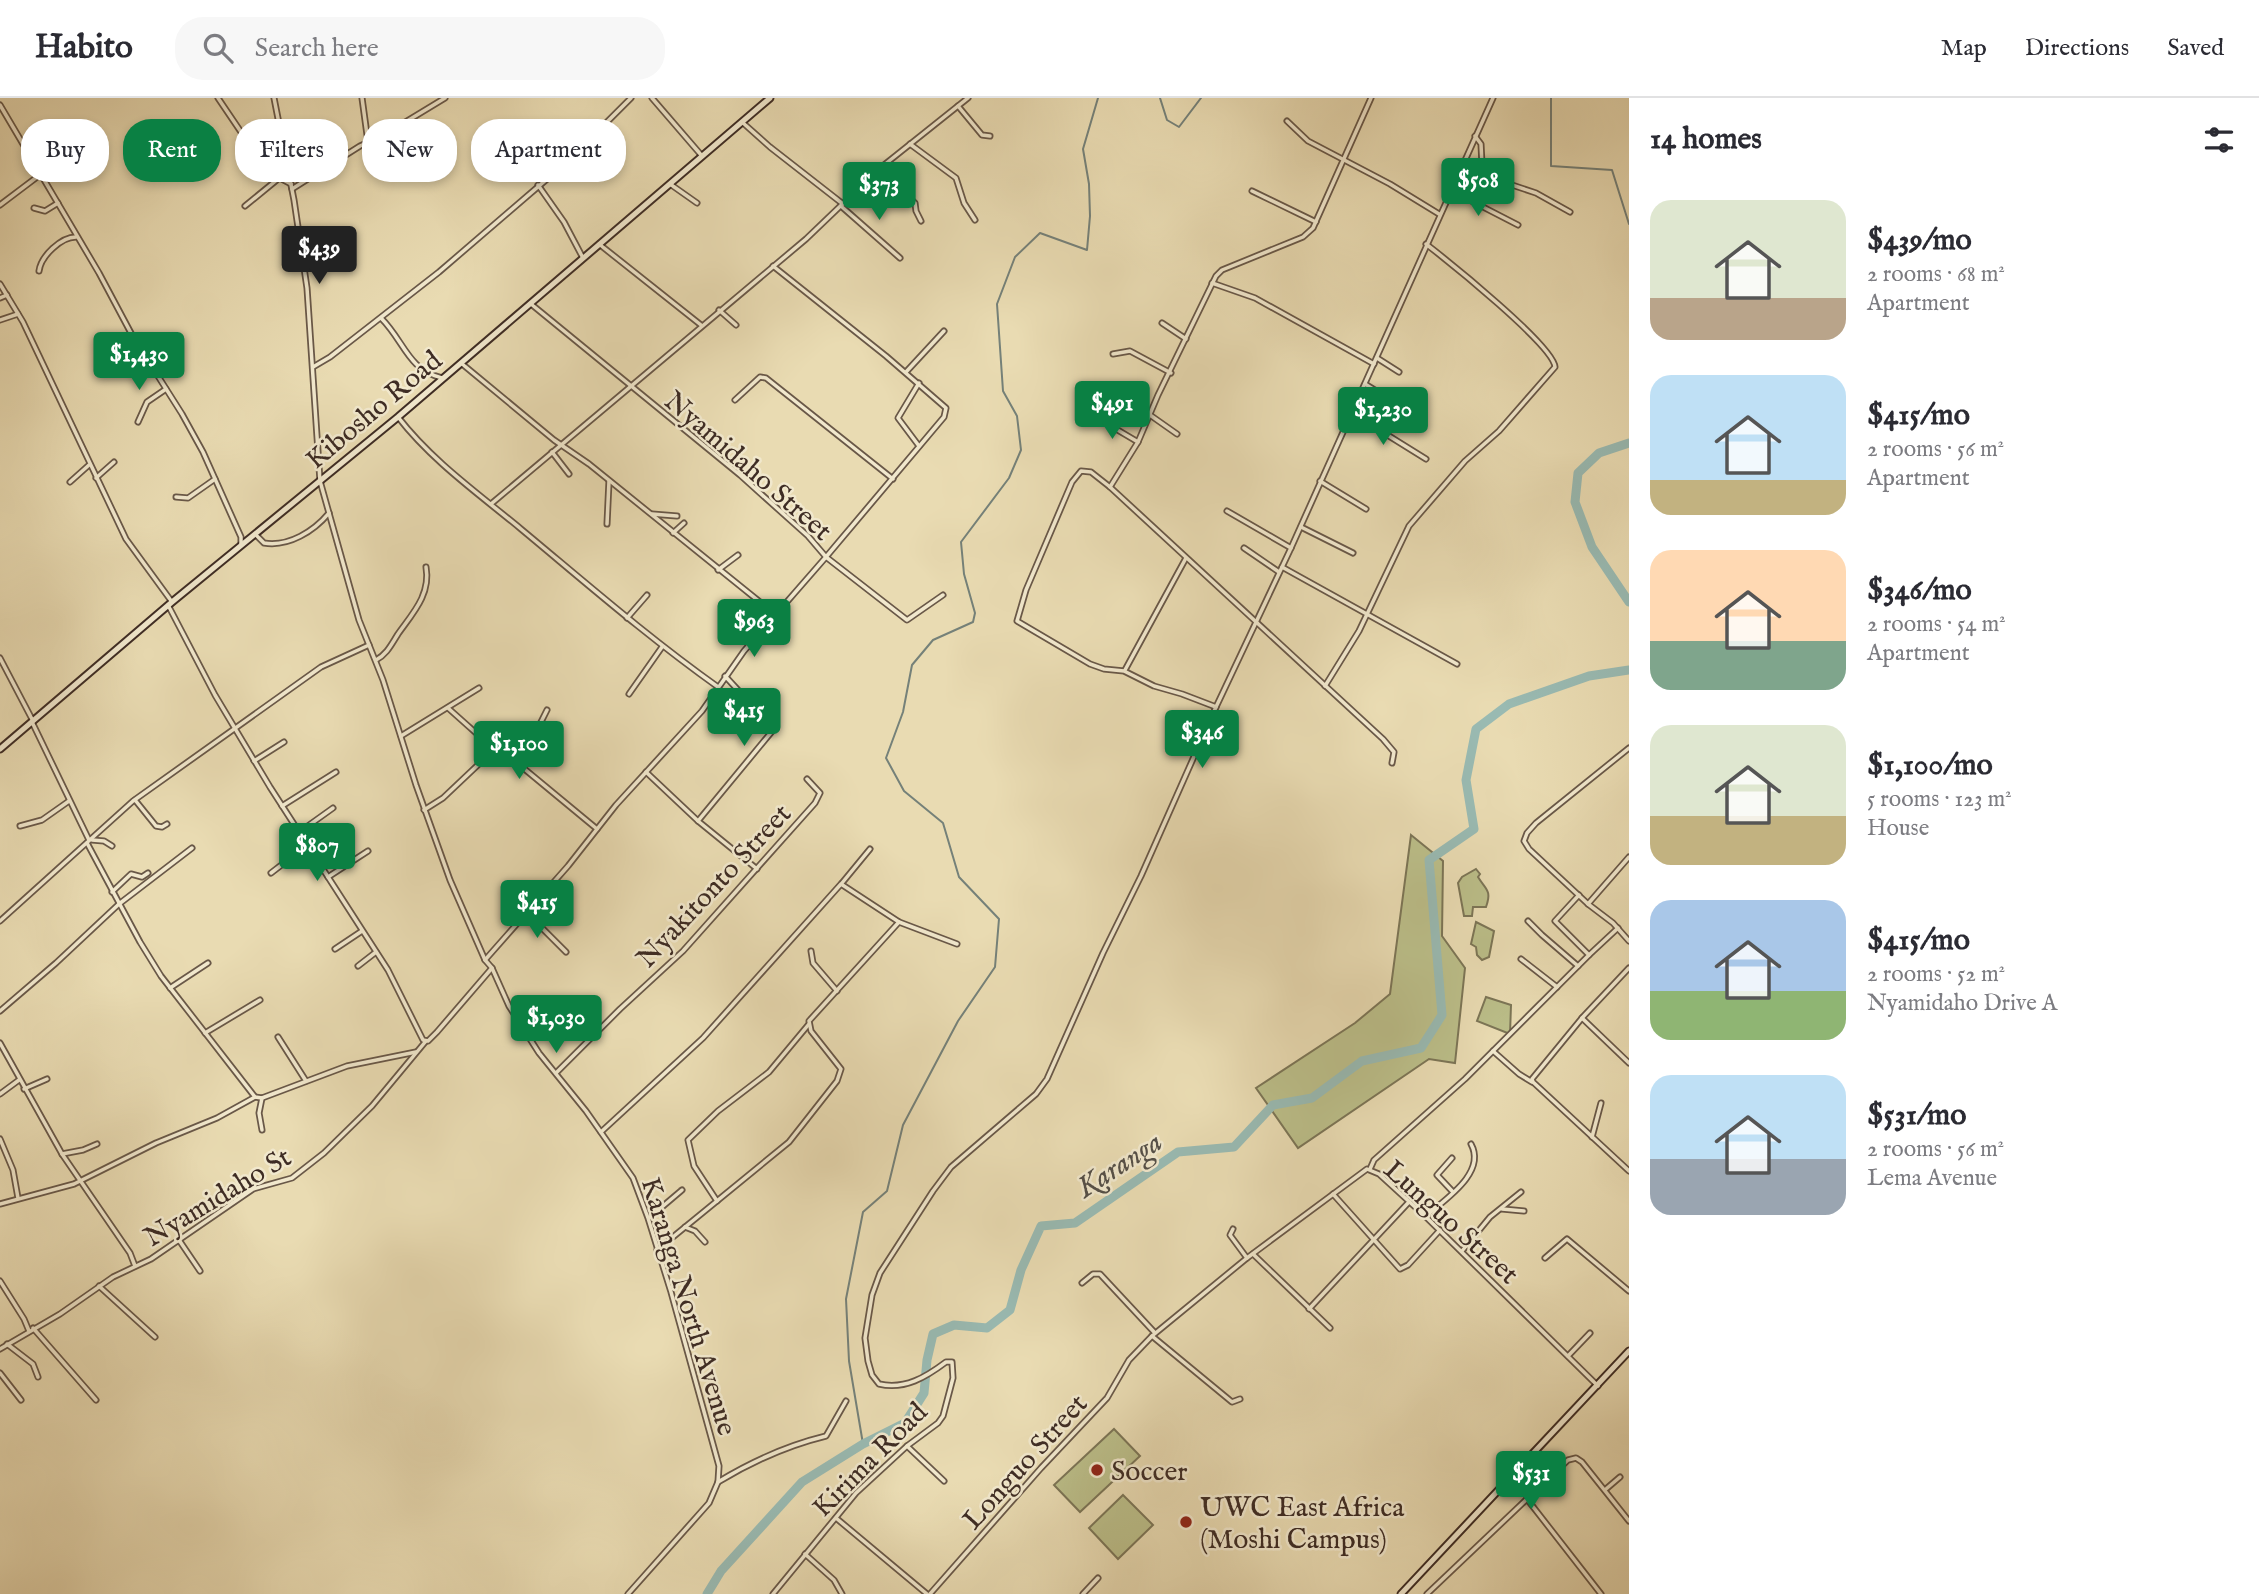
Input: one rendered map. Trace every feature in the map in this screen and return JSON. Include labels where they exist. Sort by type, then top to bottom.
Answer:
[{"type":"street","points":[[218,98],[235,124]]},
{"type":"street","name":"Karanga North Avenue","points":[[274,98],[307,288],[320,481],[347,582],[424,810],[450,880],[485,960],[492,968],[509,1006],[527,1034],[633,1178],[649,1218],[719,1466],[719,1482]]},
{"type":"street","points":[[362,98],[365,119]]},
{"type":"street","points":[[410,119],[445,98]]},
{"type":"street","points":[[312,367],[320,364],[439,272],[568,161],[631,98]]},
{"type":"street","points":[[652,98],[702,156]]},
{"type":"street","name":"Kibosho Road","points":[[0,749],[170,603],[398,417],[770,98]]},
{"type":"street","points":[[491,504],[806,239],[879,169],[968,98]]},
{"type":"street","points":[[1110,487],[1138,442],[1220,271],[1303,237],[1311,231],[1371,98]]},
{"type":"street","points":[[1392,764],[1393,749],[1255,622],[1110,487],[1088,470],[1081,471],[1075,478],[1016,619],[1090,664],[1124,671],[1154,686],[1216,707],[1255,622],[1301,527],[1493,98]]},
{"type":"street","points":[[0,106],[21,141]]},
{"type":"street","points":[[958,106],[982,135],[990,135]]},
{"type":"street","points":[[1287,121],[1301,136],[1439,214]]},
{"type":"street","points":[[742,122],[842,205],[900,258]]},
{"type":"street","points":[[1475,136],[1481,144],[1482,165],[1491,178],[1536,193],[1570,212]]},
{"type":"street","points":[[910,144],[956,178],[964,203],[975,220]]},
{"type":"street","points":[[284,182],[291,186],[362,145]]},
{"type":"street","points":[[879,169],[914,200],[921,221]]},
{"type":"street","points":[[0,205],[28,182]]},
{"type":"street","points":[[46,182],[132,335],[189,427],[241,537],[241,544]]},
{"type":"street","points":[[245,206],[274,182]]},
{"type":"street","points":[[670,184],[697,203]]},
{"type":"street","points":[[538,185],[564,222],[584,259]]},
{"type":"street","points":[[1450,190],[1518,225]]},
{"type":"street","points":[[1252,191],[1317,222]]},
{"type":"street","points":[[34,208],[45,211],[58,203]]},
{"type":"street","points":[[39,271],[43,260],[54,249],[69,238],[78,238]]},
{"type":"street","points":[[599,244],[701,325]]},
{"type":"street","points":[[1325,686],[1368,613],[1400,543],[1414,520],[1465,461],[1499,432],[1555,367],[1554,359],[1529,332],[1426,244]]},
{"type":"street","points":[[773,265],[906,372],[946,410],[944,417],[826,557],[907,620],[943,595]]},
{"type":"street","points":[[1212,283],[1255,298],[1374,364]]},
{"type":"street","points":[[0,284],[19,314],[126,539],[170,603],[254,761],[394,981],[419,1035],[426,1041]]},
{"type":"street","points":[[0,298],[7,295]]},
{"type":"street","name":"Nyamidaho Street","points":[[485,960],[646,772],[702,711],[725,676],[826,557],[808,536],[740,475],[530,303]]},
{"type":"street","points":[[719,310],[736,325]]},
{"type":"street","points":[[0,320],[19,314]]},
{"type":"street","points":[[381,318],[421,370],[443,378]]},
{"type":"street","points":[[1162,323],[1186,339]]},
{"type":"street","points":[[906,372],[944,331]]},
{"type":"street","points":[[1113,354],[1130,351],[1171,373]]},
{"type":"street","points":[[1377,358],[1399,372]]},
{"type":"street","points":[[461,362],[776,615]]},
{"type":"street","points":[[735,400],[760,377],[766,377],[893,479]]},
{"type":"street","points":[[919,383],[898,418],[919,446]]},
{"type":"street","points":[[1365,384],[1412,413]]},
{"type":"street","points":[[138,422],[147,402],[166,389]]},
{"type":"street","points":[[1352,413],[1426,459]]},
{"type":"street","points":[[1150,415],[1178,434]]},
{"type":"street","points":[[398,417],[424,446],[491,504],[627,618],[718,687]]},
{"type":"street","points":[[1099,419],[1138,442]]},
{"type":"street","points":[[552,452],[569,474]]},
{"type":"street","points":[[96,478],[114,461]]},
{"type":"street","points":[[69,482],[89,465]]},
{"type":"street","points":[[176,497],[188,498],[215,479]]},
{"type":"street","points":[[607,524],[609,481]]},
{"type":"street","points":[[1320,481],[1366,509]]},
{"type":"street","points":[[1227,512],[1291,548]]},
{"type":"street","points":[[254,533],[264,542],[281,542],[314,530],[329,513]]},
{"type":"street","points":[[650,514],[677,516]]},
{"type":"street","points":[[673,534],[684,523]]},
{"type":"street","points":[[1301,527],[1353,552]]},
{"type":"street","points":[[1244,548],[1279,572]]},
{"type":"street","points":[[718,570],[738,555]]},
{"type":"street","points":[[1124,671],[1186,558]]},
{"type":"street","points":[[1282,566],[1457,664]]},
{"type":"street","points":[[375,661],[389,650],[417,609],[426,587],[426,567]]},
{"type":"street","points":[[627,618],[647,595]]},
{"type":"street","points":[[0,921],[135,800],[321,667],[369,645]]},
{"type":"street","points":[[629,694],[663,647]]},
{"type":"street","points":[[0,658],[33,722],[112,892],[170,988],[255,1097]]},
{"type":"street","points":[[698,821],[774,729],[725,676]]},
{"type":"street","points":[[401,736],[479,688]]},
{"type":"street","name":"Kirima Road","points":[[773,1594],[836,1518],[883,1467],[907,1446],[933,1429],[943,1416],[953,1378],[951,1362],[946,1362],[930,1375],[918,1380],[888,1386],[879,1384],[872,1375],[865,1338],[872,1295],[880,1273],[951,1167],[1036,1094],[1047,1079],[1216,707]]},
{"type":"street","points":[[448,708],[505,758],[516,762],[597,830]]},
{"type":"street","points":[[516,762],[516,756],[539,726],[547,710]]},
{"type":"street","points":[[254,761],[284,742]]},
{"type":"street","points":[[1628,938],[1526,846],[1524,838],[1536,823],[1629,748]]},
{"type":"street","points":[[424,810],[443,797],[480,763]]},
{"type":"street","points":[[282,806],[336,772]]},
{"type":"street","points":[[646,772],[698,821],[757,869]]},
{"type":"street","name":"Nyakitonto Street","points":[[556,1073],[683,951],[757,869],[820,795],[807,779]]},
{"type":"street","points":[[135,800],[154,824],[159,827],[167,824]]},
{"type":"street","points":[[20,826],[42,820],[69,801]]},
{"type":"street","points":[[298,833],[333,808]]},
{"type":"street","points":[[88,841],[101,840],[111,846]]},
{"type":"street","points":[[271,873],[306,846]]},
{"type":"street","points":[[0,1011],[119,904],[192,848]]},
{"type":"street","points":[[601,1132],[703,1038],[842,884],[870,849]]},
{"type":"street","points":[[328,877],[368,851]]},
{"type":"street","points":[[1588,904],[1629,857]]},
{"type":"street","points":[[112,892],[131,874],[142,877],[148,873]]},
{"type":"street","points":[[842,884],[898,922],[957,944]]},
{"type":"street","points":[[1579,895],[1555,921],[1589,955]]},
{"type":"street","points":[[526,911],[566,952]]},
{"type":"street","points":[[1528,920],[1578,966]]},
{"type":"street","points":[[717,1201],[694,1166],[688,1140],[718,1111],[769,1072],[898,922]]},
{"type":"street","points":[[1370,1169],[1374,1160],[1465,1079],[1618,928]]},
{"type":"street","points":[[335,949],[362,931]]},
{"type":"street","points":[[811,951],[813,963],[837,991]]},
{"type":"street","points":[[358,966],[376,952]]},
{"type":"street","points":[[1521,960],[1556,987]]},
{"type":"street","points":[[170,988],[208,963]]},
{"type":"street","name":"Nyamidaho St","points":[[0,1349],[60,1314],[99,1286],[179,1240],[253,1189],[288,1180],[324,1153],[373,1105],[492,968]]},
{"type":"street","points":[[1533,1082],[1536,1072],[1629,968]]},
{"type":"street","points":[[205,1033],[260,1000]]},
{"type":"street","points":[[1582,1018],[1629,1063]]},
{"type":"street","points":[[657,1250],[789,1142],[840,1076],[841,1069],[808,1024]]},
{"type":"street","points":[[278,1037],[306,1081]]},
{"type":"street","points":[[0,1043],[62,1154],[130,1253],[135,1266]]},
{"type":"street","points":[[1493,1051],[1519,1074],[1533,1082],[1629,1171]]},
{"type":"street","points":[[0,1204],[66,1187],[156,1143],[217,1118],[255,1097],[262,1098],[359,1062],[417,1052]]},
{"type":"street","points":[[24,1089],[47,1079]]},
{"type":"street","points":[[0,1094],[19,1080]]},
{"type":"street","points":[[262,1098],[259,1112],[262,1130]]},
{"type":"street","points":[[1592,1137],[1601,1103]]},
{"type":"street","points":[[0,1139],[13,1170],[18,1198]]},
{"type":"street","points":[[62,1154],[97,1144]]},
{"type":"street","points":[[1426,1216],[1470,1173],[1475,1152],[1471,1144]]},
{"type":"street","points":[[1452,1158],[1437,1175],[1453,1192]]},
{"type":"street","name":"Lunguo Street","points":[[1140,1348],[1247,1258],[1370,1169],[1426,1216],[1598,1386]]},
{"type":"street","points":[[649,1218],[682,1190]]},
{"type":"street","points":[[1462,1251],[1500,1209],[1521,1192]]},
{"type":"street","points":[[1333,1194],[1400,1269],[1408,1265],[1440,1230]]},
{"type":"street","points":[[1310,1309],[1408,1202]]},
{"type":"street","points":[[1500,1209],[1524,1210]]},
{"type":"street","points":[[685,1227],[695,1231],[705,1242]]},
{"type":"street","points":[[1233,1229],[1230,1236],[1247,1258]]},
{"type":"street","points":[[1545,1258],[1567,1239],[1629,1291]]},
{"type":"street","points":[[179,1240],[200,1271]]},
{"type":"street","points":[[1253,1254],[1330,1328]]},
{"type":"street","points":[[1082,1283],[1093,1274],[1100,1274],[1154,1334],[1232,1402],[1240,1399]]},
{"type":"street","points":[[0,1281],[31,1329],[96,1400]]},
{"type":"street","points":[[99,1286],[155,1337]]},
{"type":"street","points":[[1568,1356],[1590,1333]]},
{"type":"street","points":[[7,1344],[33,1364],[38,1377]]},
{"type":"street","name":"Longuo Street","points":[[928,1594],[1107,1398],[1124,1366],[1140,1348]]},
{"type":"street","points":[[1401,1594],[1629,1351]]},
{"type":"street","points":[[0,1373],[21,1400]]},
{"type":"street","points":[[628,1594],[709,1503],[719,1482],[743,1467],[826,1436],[846,1401]]},
{"type":"street","points":[[907,1446],[944,1481]]},
{"type":"street","points":[[1427,1594],[1562,1464],[1573,1458],[1582,1462],[1606,1489],[1627,1513],[1629,1521]]},
{"type":"street","points":[[1606,1489],[1620,1477]]},
{"type":"street","points":[[1527,1499],[1601,1594]]},
{"type":"street","points":[[836,1518],[928,1594]]},
{"type":"street","points":[[805,1554],[834,1580],[842,1594]]},
{"type":"street","points":[[1083,1594],[1098,1578]]},
{"type":"street","points":[[1434,1587],[1440,1594]]},
{"type":"green space","points":[[1411,835],[1443,861],[1442,936],[1465,968],[1455,1063],[1429,1059],[1298,1148],[1256,1088],[1355,1023],[1390,994]]},
{"type":"green space","points":[[1476,869],[1487,890],[1488,901],[1486,907],[1473,907],[1472,916],[1464,916],[1458,883],[1462,877]]},
{"type":"green space","points":[[1476,922],[1494,931],[1489,957],[1482,960],[1477,955],[1476,947],[1471,944]]},
{"type":"green space","points":[[1486,997],[1511,1005],[1510,1034],[1477,1021]]},
{"type":"green space","name":"Soccer","points":[[1114,1429],[1140,1456],[1080,1512],[1054,1485]]},
{"type":"green space","points":[[1123,1495],[1153,1525],[1118,1559],[1089,1528]]},
{"type":"waterway","points":[[863,1444],[849,1361],[846,1299],[863,1212],[887,1191],[903,1125],[958,1021],[995,967],[999,919],[959,877],[943,823],[904,791],[886,758],[903,712],[912,665],[933,640],[973,622],[975,613],[964,574],[961,542],[1009,478],[1021,450],[1017,416],[1003,391],[997,304],[1015,257],[1040,233],[1087,250],[1089,184],[1083,149],[1098,98]]},
{"type":"waterway","points":[[1160,98],[1167,120],[1179,127],[1201,98]]},
{"type":"waterway","points":[[1551,98],[1551,166],[1612,170],[1629,224]]},
{"type":"waterway","name":"Karanga","points":[[1629,443],[1599,453],[1578,473],[1575,502],[1592,547],[1629,602]]},
{"type":"waterway","name":"Karanga","points":[[707,1594],[721,1571],[802,1482],[863,1444],[905,1423],[924,1393],[933,1334],[954,1325],[987,1328],[1010,1310],[1021,1270],[1041,1226],[1075,1223],[1178,1152],[1234,1147],[1273,1105],[1312,1098],[1362,1061],[1421,1048],[1442,1015],[1429,860],[1474,829],[1466,780],[1476,729],[1509,704],[1589,676],[1629,670]]},
{"type":"place","name":"Soccer","points":[[1097,1470]]},
{"type":"place","name":"UWC East Africa (Moshi Campus)","points":[[1186,1522]]}]
